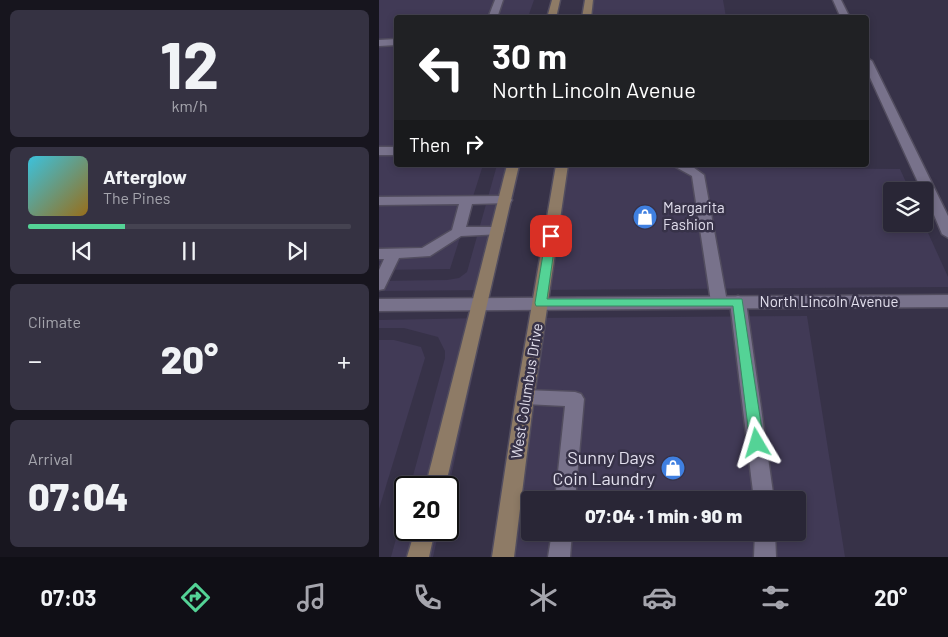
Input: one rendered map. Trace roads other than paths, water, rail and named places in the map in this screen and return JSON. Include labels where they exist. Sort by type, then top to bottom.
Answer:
[{"type":"main road","points":[[552,15],[556,0]]},
{"type":"main road","points":[[586,15],[589,0]]},
{"type":"main road","points":[[438,476],[513,167]]},
{"type":"main road","name":"West Columbus Drive","points":[[503,557],[525,397],[562,167]]},
{"type":"main road","points":[[418,557],[422,541]]},
{"type":"street","points":[[493,15],[499,0]]},
{"type":"street","points":[[837,0],[844,15]]},
{"type":"street","points":[[379,42],[394,42]]},
{"type":"street","points":[[869,65],[948,234]]},
{"type":"street","points":[[379,152],[394,151]]},
{"type":"street","points":[[684,167],[690,169],[698,176],[719,302]]},
{"type":"street","points":[[458,232],[467,200]]},
{"type":"street","points":[[379,201],[505,200]]},
{"type":"street","points":[[379,285],[386,254],[425,253],[458,232],[497,231]]},
{"type":"street","name":"North Lincoln Avenue","points":[[379,305],[948,301]]},
{"type":"street","points":[[738,302],[763,491]]},
{"type":"street","points":[[525,397],[575,399],[566,491]]},
{"type":"street","points":[[559,557],[560,541]]},
{"type":"street","points":[[765,541],[765,557]]},
{"type":"place","name":"Margarita Fashion","points":[[645,217]]},
{"type":"place","name":"Sunny Days Coin Laundry","points":[[673,468]]}]
